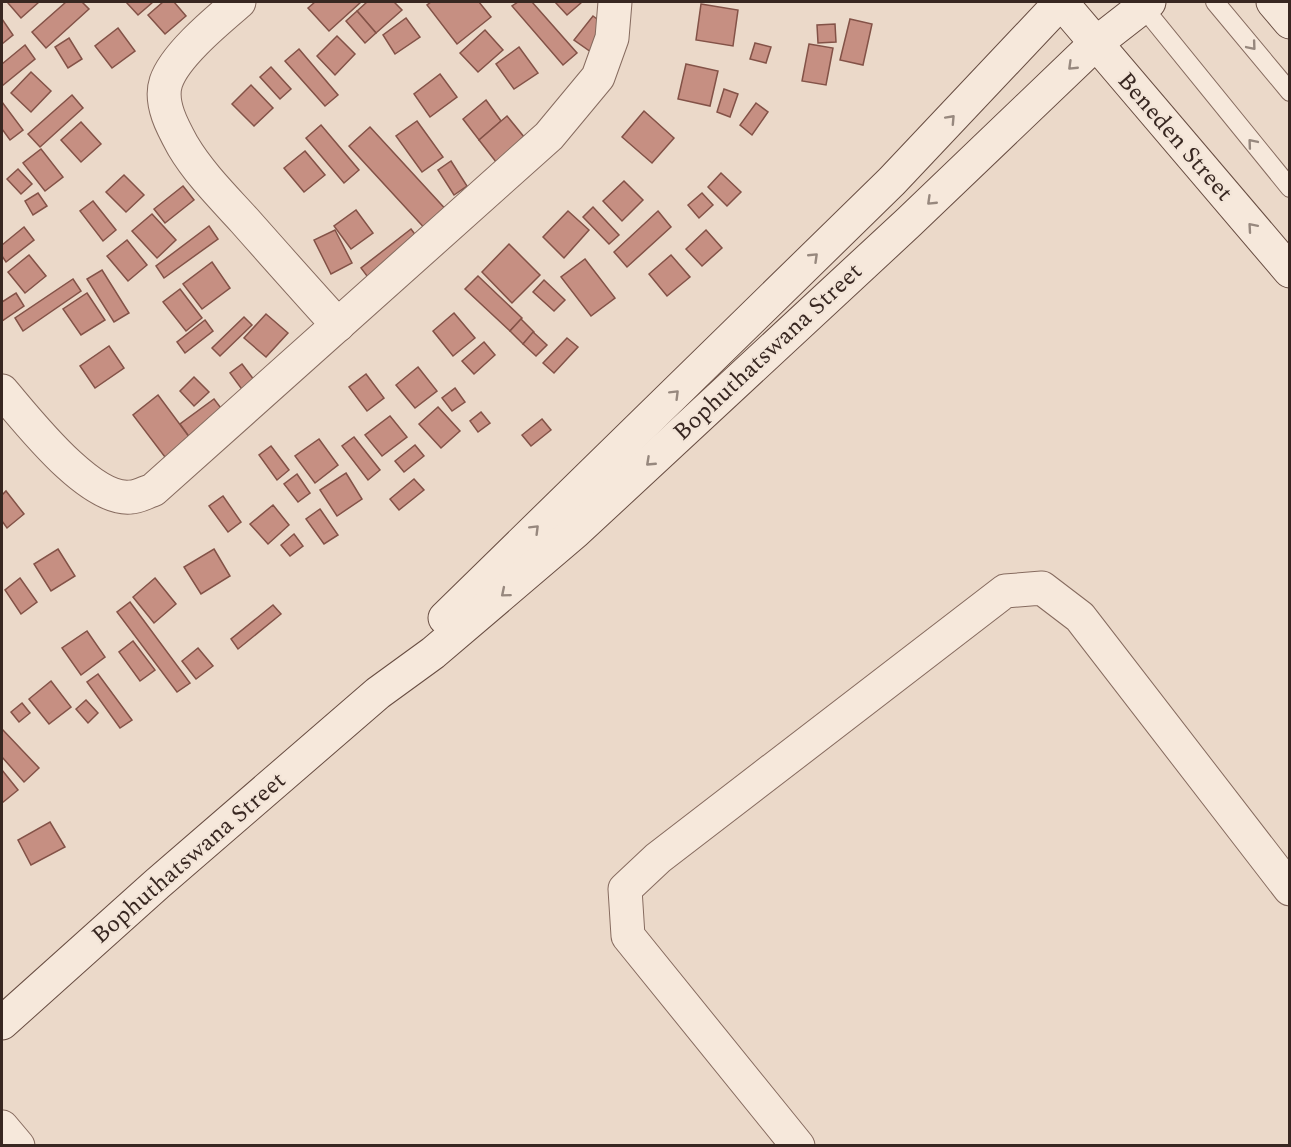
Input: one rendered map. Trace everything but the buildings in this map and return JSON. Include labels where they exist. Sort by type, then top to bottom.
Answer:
[{"type":"street","points":[[239,2],[209,28],[176,64],[166,82],[164,99],[169,118],[184,147],[214,187],[338,325]]},
{"type":"street","points":[[2,391],[72,469],[90,483],[113,495],[130,498],[153,490],[549,136],[598,76],[612,38],[615,2]]},
{"type":"street","name":"Beneden Street","points":[[1061,2],[1290,272]]},
{"type":"street","name":"Bophuthatswana Street","points":[[378,693],[411,652],[457,606],[892,181],[1061,2]]},
{"type":"street","points":[[1273,2],[1290,22]]},
{"type":"street","name":"Bophuthatswana Street","points":[[2,1023],[157,884],[378,693],[433,653],[575,532],[909,222],[1095,44],[1144,3]]},
{"type":"street","points":[[798,1146],[628,936],[625,889],[658,858],[1005,591],[1042,588],[1080,617],[1290,889]]},
{"type":"street","points":[[2,1127],[18,1146]]},
{"type":"lane","points":[[1215,2],[1290,92]]},
{"type":"lane","points":[[1144,3],[1219,102],[1290,188]]}]
